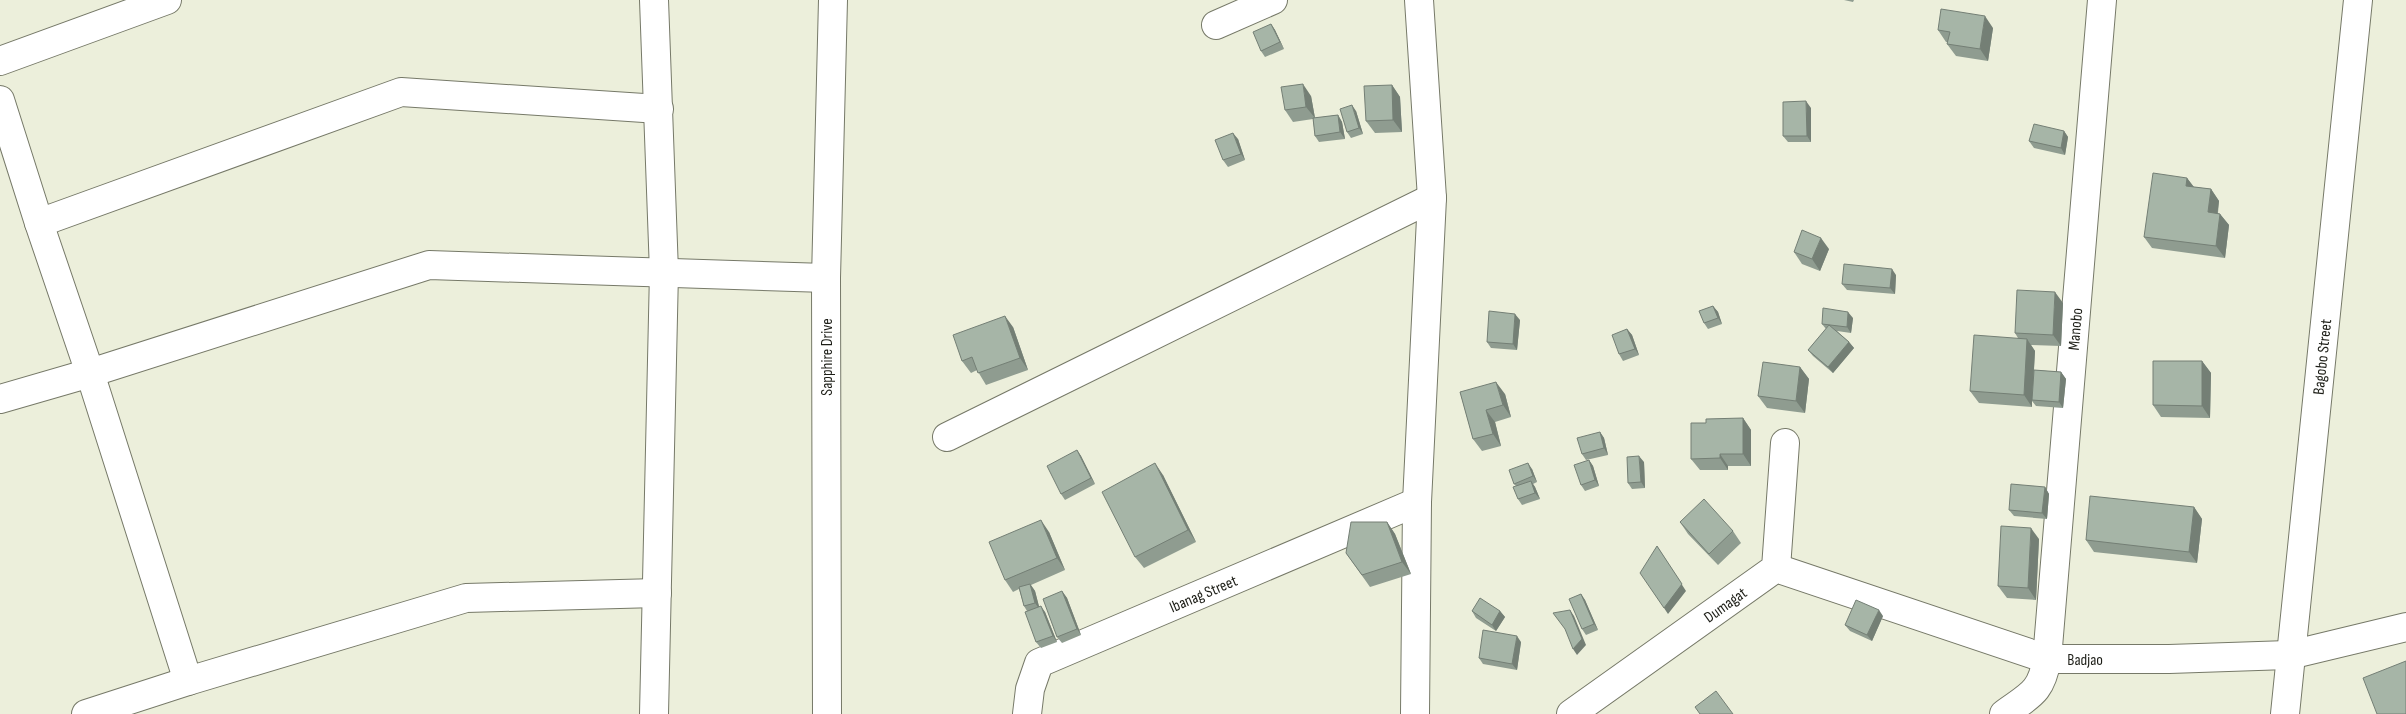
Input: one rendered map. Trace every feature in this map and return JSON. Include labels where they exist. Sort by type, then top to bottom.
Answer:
[{"type":"street","points":[[0,61],[167,0]]},
{"type":"street","points":[[654,0],[664,272],[654,714]]},
{"type":"street","name":"Sapphire Drive","points":[[827,714],[826,278],[833,0]]},
{"type":"street","points":[[1216,25],[1273,0]]},
{"type":"street","points":[[1415,714],[1416,502],[1432,198],[1419,0]]},
{"type":"street","name":"Manobo","points":[[2004,714],[2036,691],[2044,678],[2047,659],[2102,0]]},
{"type":"street","name":"Bagobo Street","points":[[2285,714],[2358,0]]},
{"type":"street","points":[[39,223],[401,92],[659,109]]},
{"type":"street","points":[[0,100],[90,373],[188,681]]},
{"type":"street","points":[[947,437],[1432,198]]},
{"type":"street","points":[[0,399],[90,373],[429,265],[826,278]]},
{"type":"street","points":[[1776,568],[1785,443]]},
{"type":"street","name":"Ibanag Street","points":[[1027,714],[1030,689],[1039,662],[1416,502]]},
{"type":"street","name":"Badjao","points":[[1776,568],[2047,659],[2169,660],[2290,655],[2406,627]]},
{"type":"street","name":"Dumagat","points":[[1571,714],[1776,568]]},
{"type":"street","points":[[86,714],[188,681],[466,598],[657,593]]},
{"type":"building","points":[[1941,9],[1985,16],[1980,49],[1947,44],[1950,32],[1938,30]]},
{"type":"building","points":[[1271,24],[1280,42],[1261,51],[1253,32]]},
{"type":"building","points":[[1303,84],[1306,107],[1285,110],[1281,87]]},
{"type":"building","points":[[1392,85],[1393,120],[1366,121],[1364,86]]},
{"type":"building","points":[[1806,101],[1807,136],[1783,136],[1783,102]]},
{"type":"building","points":[[1352,105],[1359,128],[1347,132],[1340,109]]},
{"type":"building","points":[[1338,115],[1340,132],[1315,136],[1313,118]]},
{"type":"building","points":[[2034,124],[2064,131],[2061,148],[2029,141]]},
{"type":"building","points":[[1233,133],[1241,154],[1223,160],[1215,140]]},
{"type":"building","points":[[2153,173],[2187,178],[2186,186],[2211,189],[2208,212],[2220,214],[2216,246],[2144,237]]},
{"type":"building","points":[[1802,230],[1821,238],[1812,259],[1794,252]]},
{"type":"building","points":[[1844,264],[1892,269],[1890,288],[1842,284]]},
{"type":"building","points":[[2017,290],[2055,292],[2053,335],[2015,333]]},
{"type":"building","points":[[1713,306],[1718,318],[1704,323],[1699,311]]},
{"type":"building","points":[[1823,308],[1848,312],[1847,327],[1822,324]]},
{"type":"building","points":[[1489,311],[1515,314],[1513,344],[1487,342]]},
{"type":"building","points":[[1005,316],[1020,358],[978,373],[972,357],[962,361],[953,335]]},
{"type":"building","points":[[1829,325],[1849,342],[1828,367],[1808,350]]},
{"type":"building","points":[[1627,329],[1635,349],[1619,354],[1612,335]]},
{"type":"building","points":[[1974,335],[2027,339],[2024,395],[1970,391]]},
{"type":"building","points":[[2153,361],[2202,361],[2202,406],[2153,405]]},
{"type":"building","points":[[1763,362],[1800,367],[1796,401],[1758,396]]},
{"type":"building","points":[[2034,370],[2061,372],[2059,402],[2032,400]]},
{"type":"building","points":[[1496,382],[1503,405],[1486,410],[1493,434],[1473,439],[1460,392]]},
{"type":"building","points":[[1743,418],[1743,454],[1720,454],[1720,458],[1691,459],[1691,423],[1706,423],[1706,419]]},
{"type":"building","points":[[1600,432],[1604,448],[1582,454],[1577,438]]},
{"type":"building","points":[[1077,450],[1091,478],[1061,494],[1047,466]]},
{"type":"building","points":[[1639,456],[1641,482],[1628,483],[1627,457]]},
{"type":"building","points":[[1589,460],[1595,480],[1581,485],[1574,465]]},
{"type":"building","points":[[1155,463],[1188,530],[1135,557],[1102,492]]},
{"type":"building","points":[[1528,463],[1533,476],[1514,484],[1509,470]]},
{"type":"building","points":[[1531,481],[1535,493],[1518,499],[1513,487]]},
{"type":"building","points":[[2011,484],[2045,487],[2042,513],[2009,510]]},
{"type":"building","points":[[2090,496],[2194,507],[2189,552],[2086,540]]},
{"type":"building","points":[[1704,499],[1733,531],[1709,554],[1680,522]]},
{"type":"building","points":[[1041,520],[1057,558],[1005,580],[989,542]]},
{"type":"building","points":[[1351,522],[1387,522],[1402,562],[1362,575],[1346,553]]},
{"type":"building","points":[[2001,526],[2031,528],[2028,588],[1998,586]]},
{"type":"building","points":[[1657,546],[1682,584],[1664,608],[1640,573]]},
{"type":"building","points":[[1030,584],[1035,603],[1024,606],[1019,587]]},
{"type":"building","points":[[1062,591],[1077,629],[1057,637],[1043,599]]},
{"type":"building","points":[[1581,594],[1594,624],[1582,629],[1569,599]]},
{"type":"building","points":[[1480,598],[1500,611],[1492,625],[1472,611]]},
{"type":"building","points":[[1856,600],[1879,610],[1867,635],[1845,625]]},
{"type":"building","points":[[1041,606],[1053,636],[1036,642],[1025,612]]},
{"type":"building","points":[[1570,610],[1582,639],[1573,649],[1565,629],[1553,613]]},
{"type":"building","points":[[1483,630],[1517,636],[1512,664],[1479,658]]},
{"type":"building","points":[[2406,661],[2406,714],[2377,714],[2363,678]]},
{"type":"building","points":[[1716,691],[1733,714],[1700,714],[1695,707]]}]
